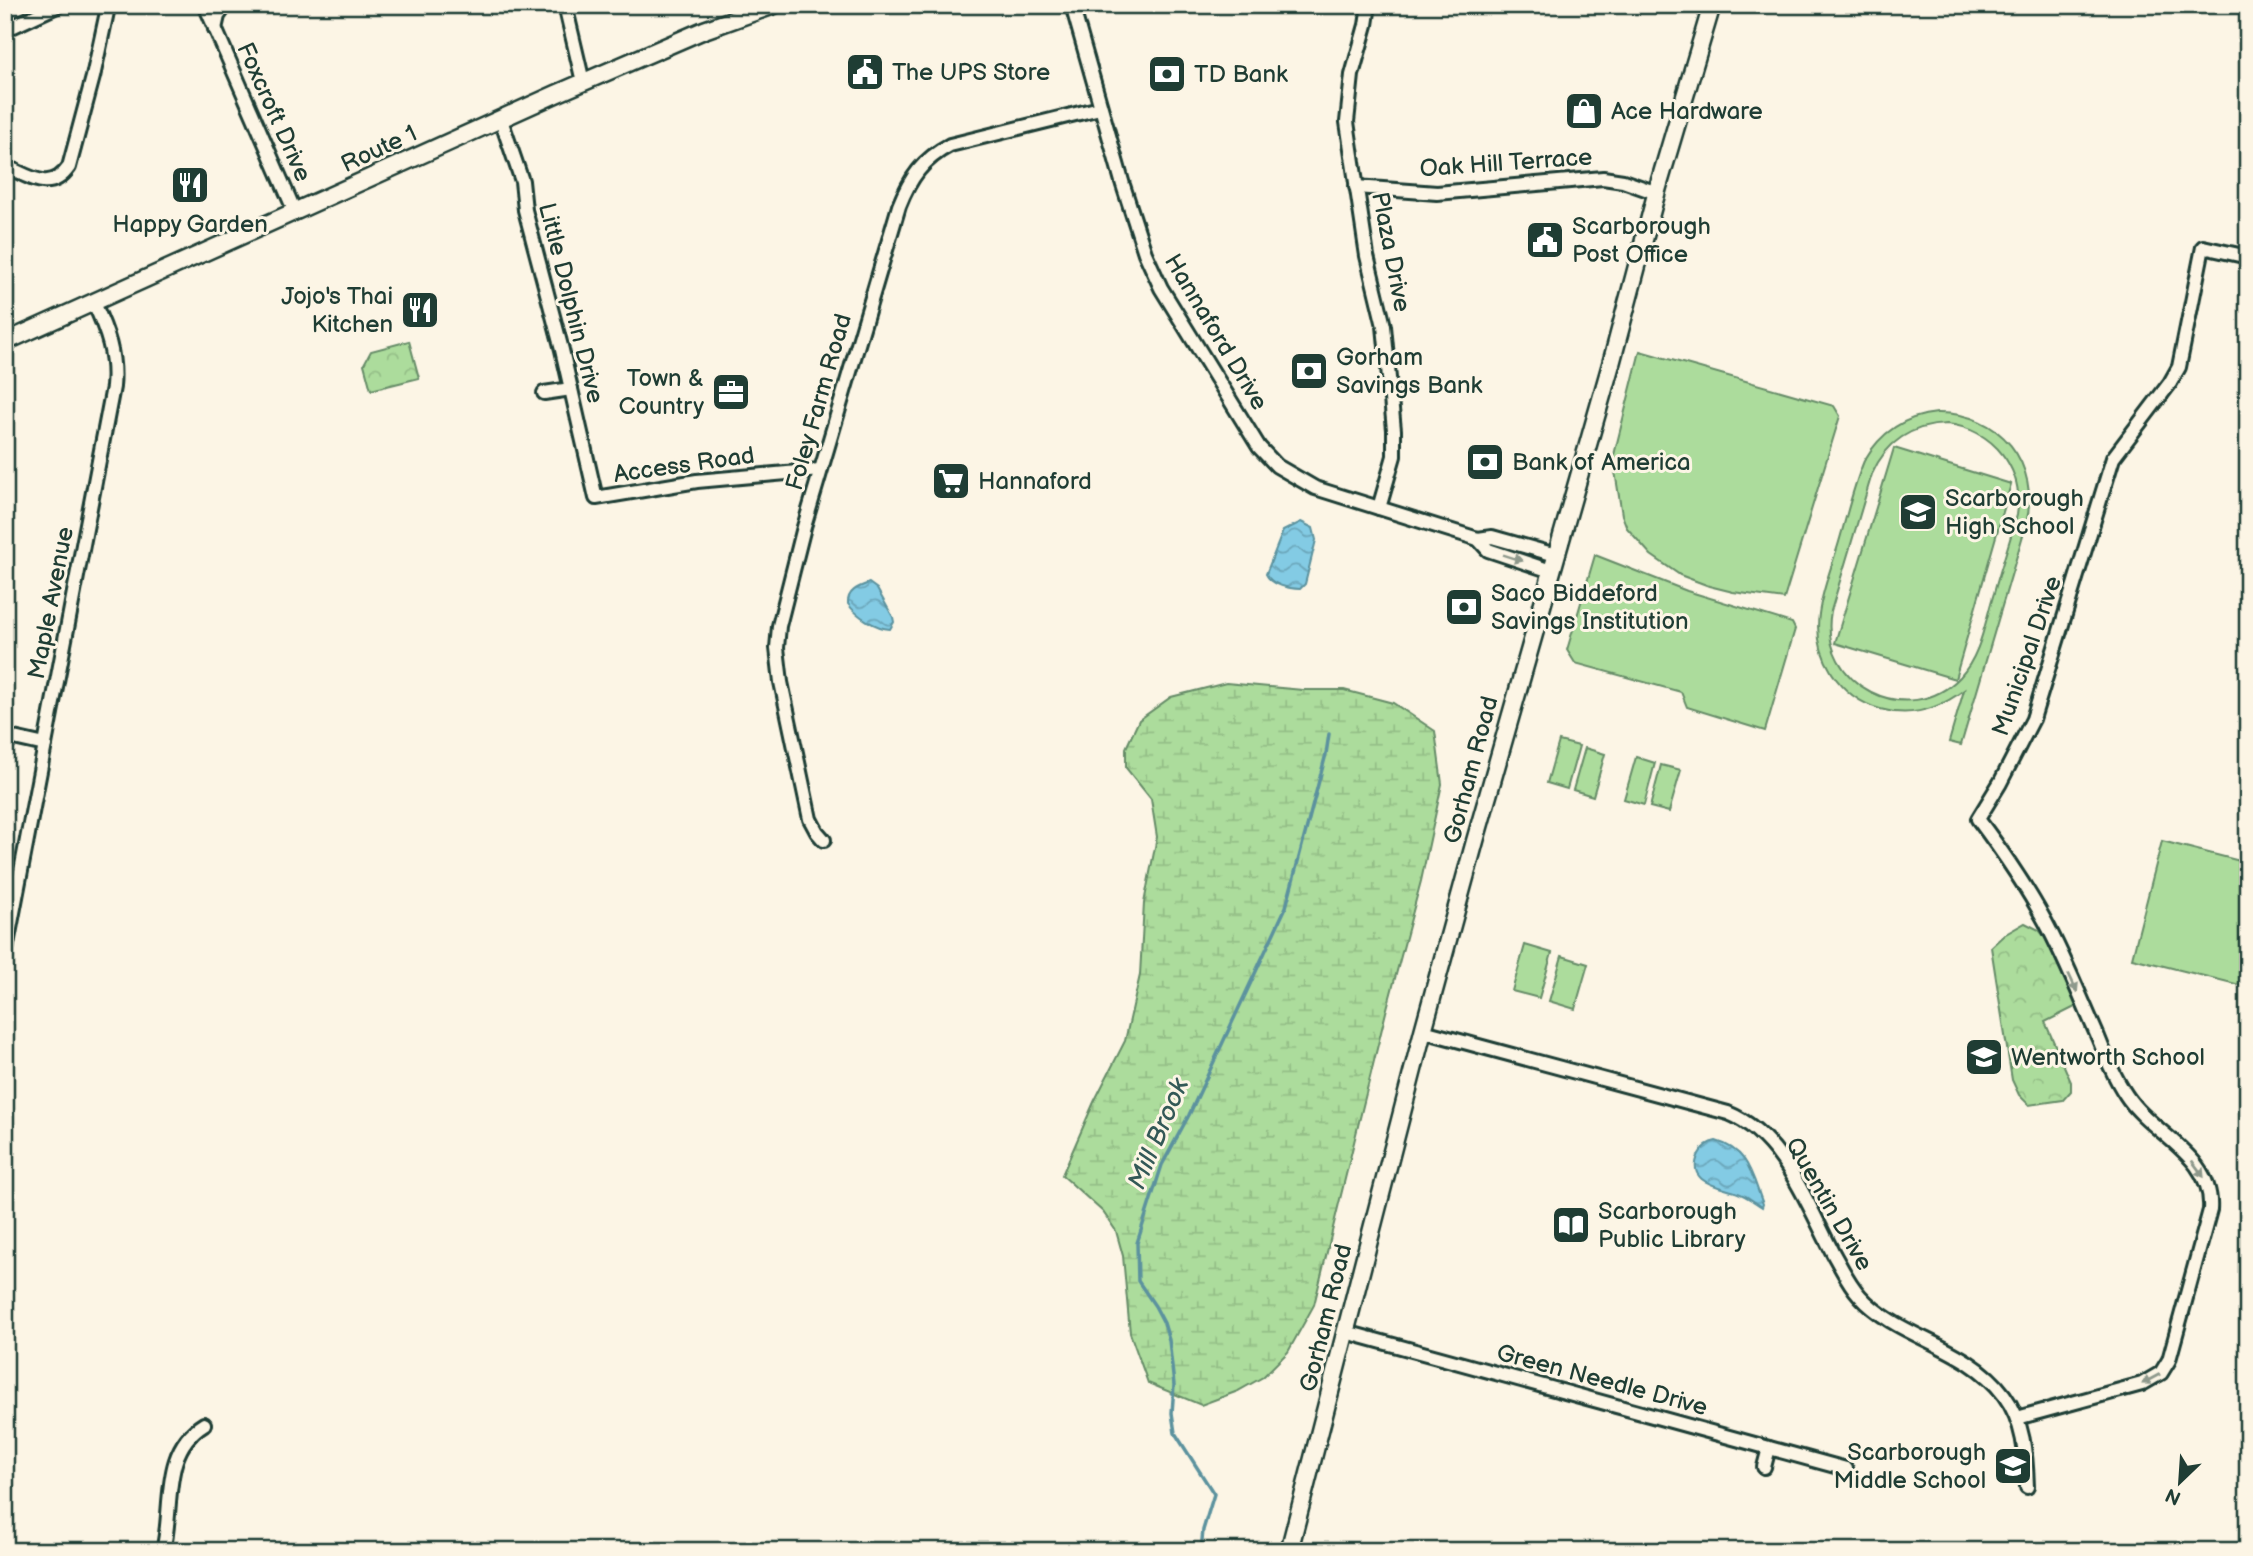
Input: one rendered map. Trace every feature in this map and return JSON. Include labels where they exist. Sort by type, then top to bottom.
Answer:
[{"type":"main road","name":"Route 1","points":[[5,342],[583,82],[704,30],[774,5]]},
{"type":"main road","name":"Gorham Road","points":[[1289,1551],[1423,1031],[1712,5]]},
{"type":"street","points":[[5,30],[59,5]]},
{"type":"street","points":[[5,166],[47,182],[60,178],[69,167],[98,53],[107,12],[105,5]]},
{"type":"street","name":"Foxcroft Drive","points":[[205,5],[295,212]]},
{"type":"street","name":"Foxcroft Drive","points":[[215,29],[218,16],[226,5]]},
{"type":"street","points":[[565,5],[583,82]]},
{"type":"street","name":"Hannaford Drive","points":[[1072,5],[1137,230],[1153,272],[1259,447],[1277,466],[1300,481],[1379,509],[1478,539],[1492,537],[1554,563]]},
{"type":"street","name":"Plaza Drive","points":[[1369,5],[1352,75],[1347,106],[1347,134],[1367,257],[1384,326],[1394,430],[1394,456],[1379,509]]},
{"type":"street","name":"Foley Farm Road","points":[[824,840],[810,819],[783,695],[778,648],[781,612],[893,219],[905,190],[919,167],[934,154],[960,141],[1100,108]]},
{"type":"street","name":"Little Dolphin Drive","points":[[501,120],[522,181],[525,210],[596,498]]},
{"type":"street","name":"Oak Hill Terrace","points":[[1356,187],[1437,193],[1603,178],[1623,181],[1657,193]]},
{"type":"street","name":"Municipal Drive","points":[[2017,1418],[2143,1384],[2155,1378],[2165,1368],[2210,1210],[2210,1190],[2195,1162],[2145,1117],[2127,1096],[2113,1072],[2045,921],[1978,819],[2033,719],[2113,458],[2170,383],[2179,367],[2203,247],[2248,257]]},
{"type":"street","name":"Maple Avenue","points":[[5,955],[7,932],[113,387],[113,353],[94,303]]},
{"type":"street","points":[[544,393],[571,389]]},
{"type":"street","name":"Access Road","points":[[596,498],[697,481],[820,470]]},
{"type":"street","points":[[5,736],[45,745]]},
{"type":"street","name":"Quentin Drive","points":[[1423,1031],[1728,1112],[1749,1123],[1780,1156],[1844,1273],[1861,1297],[1889,1319],[1976,1368],[1997,1387],[2017,1418],[2024,1445],[2027,1487]]},
{"type":"street","name":"Green Needle Drive","points":[[1346,1332],[1846,1469]]},
{"type":"street","points":[[163,1551],[170,1485],[176,1459],[189,1437],[204,1424]]},
{"type":"street","points":[[1764,1467],[1769,1448]]},
{"type":"green space","points":[[409,341],[419,378],[371,390],[364,364],[371,351]]},
{"type":"green space","points":[[1640,351],[1834,406],[1840,416],[1784,599],[1733,592],[1680,575],[1651,555],[1627,528],[1622,515],[1613,459]]},
{"type":"green space","points":[[1925,415],[1960,415],[1980,421],[1997,432],[2011,445],[2021,462],[2027,481],[2029,502],[2026,525],[1961,745],[1949,742],[1964,690],[1935,707],[1914,712],[1891,712],[1865,703],[1841,685],[1832,673],[1820,645],[1818,630],[1825,587],[1864,461],[1886,434],[1904,422]],"holes":[[[1947,424],[1964,427],[1991,443],[2010,467],[2016,482],[2017,515],[1982,637],[1967,668],[1939,693],[1916,700],[1893,699],[1871,692],[1852,679],[1838,660],[1830,637],[1831,611],[1872,474],[1885,453],[1902,437],[1922,428]]]},
{"type":"green space","points":[[1894,448],[2011,484],[1955,679],[1835,643]]},
{"type":"green space","points":[[1595,555],[1687,591],[1792,623],[1795,629],[1765,731],[1687,707],[1681,692],[1575,663],[1567,650]]},
{"type":"green space","points":[[1226,683],[1303,690],[1344,690],[1393,703],[1435,731],[1442,784],[1421,881],[1314,1305],[1288,1352],[1263,1377],[1238,1391],[1201,1405],[1148,1383],[1130,1333],[1123,1256],[1116,1231],[1103,1212],[1062,1175],[1094,1102],[1125,1041],[1140,975],[1144,903],[1157,837],[1151,799],[1126,768],[1126,748],[1139,720],[1171,697]]},
{"type":"green space","points":[[1559,741],[1579,746],[1567,789],[1547,783]]},
{"type":"green space","points":[[1585,748],[1605,754],[1593,796],[1573,790]]},
{"type":"green space","points":[[1636,757],[1655,763],[1644,805],[1624,799]]},
{"type":"green space","points":[[1661,765],[1681,770],[1669,812],[1650,807]]},
{"type":"green space","points":[[2162,841],[2248,863],[2248,987],[2132,958]]},
{"type":"green space","points":[[2025,923],[2039,930],[2045,937],[2077,1006],[2045,1022],[2071,1082],[2071,1091],[2063,1100],[2029,1105],[2019,1095],[2012,1080],[1991,947],[2004,935]]},
{"type":"green space","points":[[1525,945],[1552,953],[1539,998],[1512,991]]},
{"type":"green space","points":[[1562,956],[1588,964],[1575,1009],[1549,1001]]},
{"type":"water","points":[[1301,522],[1313,528],[1316,540],[1305,584],[1296,589],[1276,584],[1266,574],[1283,531]]},
{"type":"water","points":[[869,583],[877,589],[893,617],[894,622],[890,629],[867,621],[848,604],[851,593]]},
{"type":"water","points":[[1716,1141],[1736,1151],[1748,1165],[1762,1207],[1738,1193],[1713,1185],[1700,1177],[1696,1171],[1699,1154],[1706,1145]]},
{"type":"waterway","name":"Mill Brook","points":[[1201,1551],[1203,1530],[1214,1494],[1175,1433],[1169,1340],[1164,1323],[1138,1281],[1137,1243],[1162,1165],[1189,1115],[1286,907],[1329,734]]},
{"type":"place","name":"The UPS Store","points":[[865,72]]},
{"type":"place","name":"TD Bank","points":[[1167,74]]},
{"type":"place","name":"Ace Hardware","points":[[1584,111]]},
{"type":"place","name":"Happy Garden","points":[[190,185]]},
{"type":"place","name":"Scarborough Post Office","points":[[1545,240]]},
{"type":"place","name":"Jojo's Thai Kitchen","points":[[420,310]]},
{"type":"place","name":"Gorham Savings Bank","points":[[1309,371]]},
{"type":"place","name":"Town & Country","points":[[731,392]]},
{"type":"place","name":"Bank of America","points":[[1485,462]]},
{"type":"place","name":"Hannaford","points":[[951,481]]},
{"type":"place","name":"Scarborough High School","points":[[1918,512]]},
{"type":"place","name":"Saco Biddeford Savings Institution","points":[[1464,607]]},
{"type":"place","name":"Wentworth School","points":[[1984,1057]]},
{"type":"place","name":"Scarborough Public Library","points":[[1571,1225]]},
{"type":"place","name":"Scarborough Middle School","points":[[2013,1466]]}]
